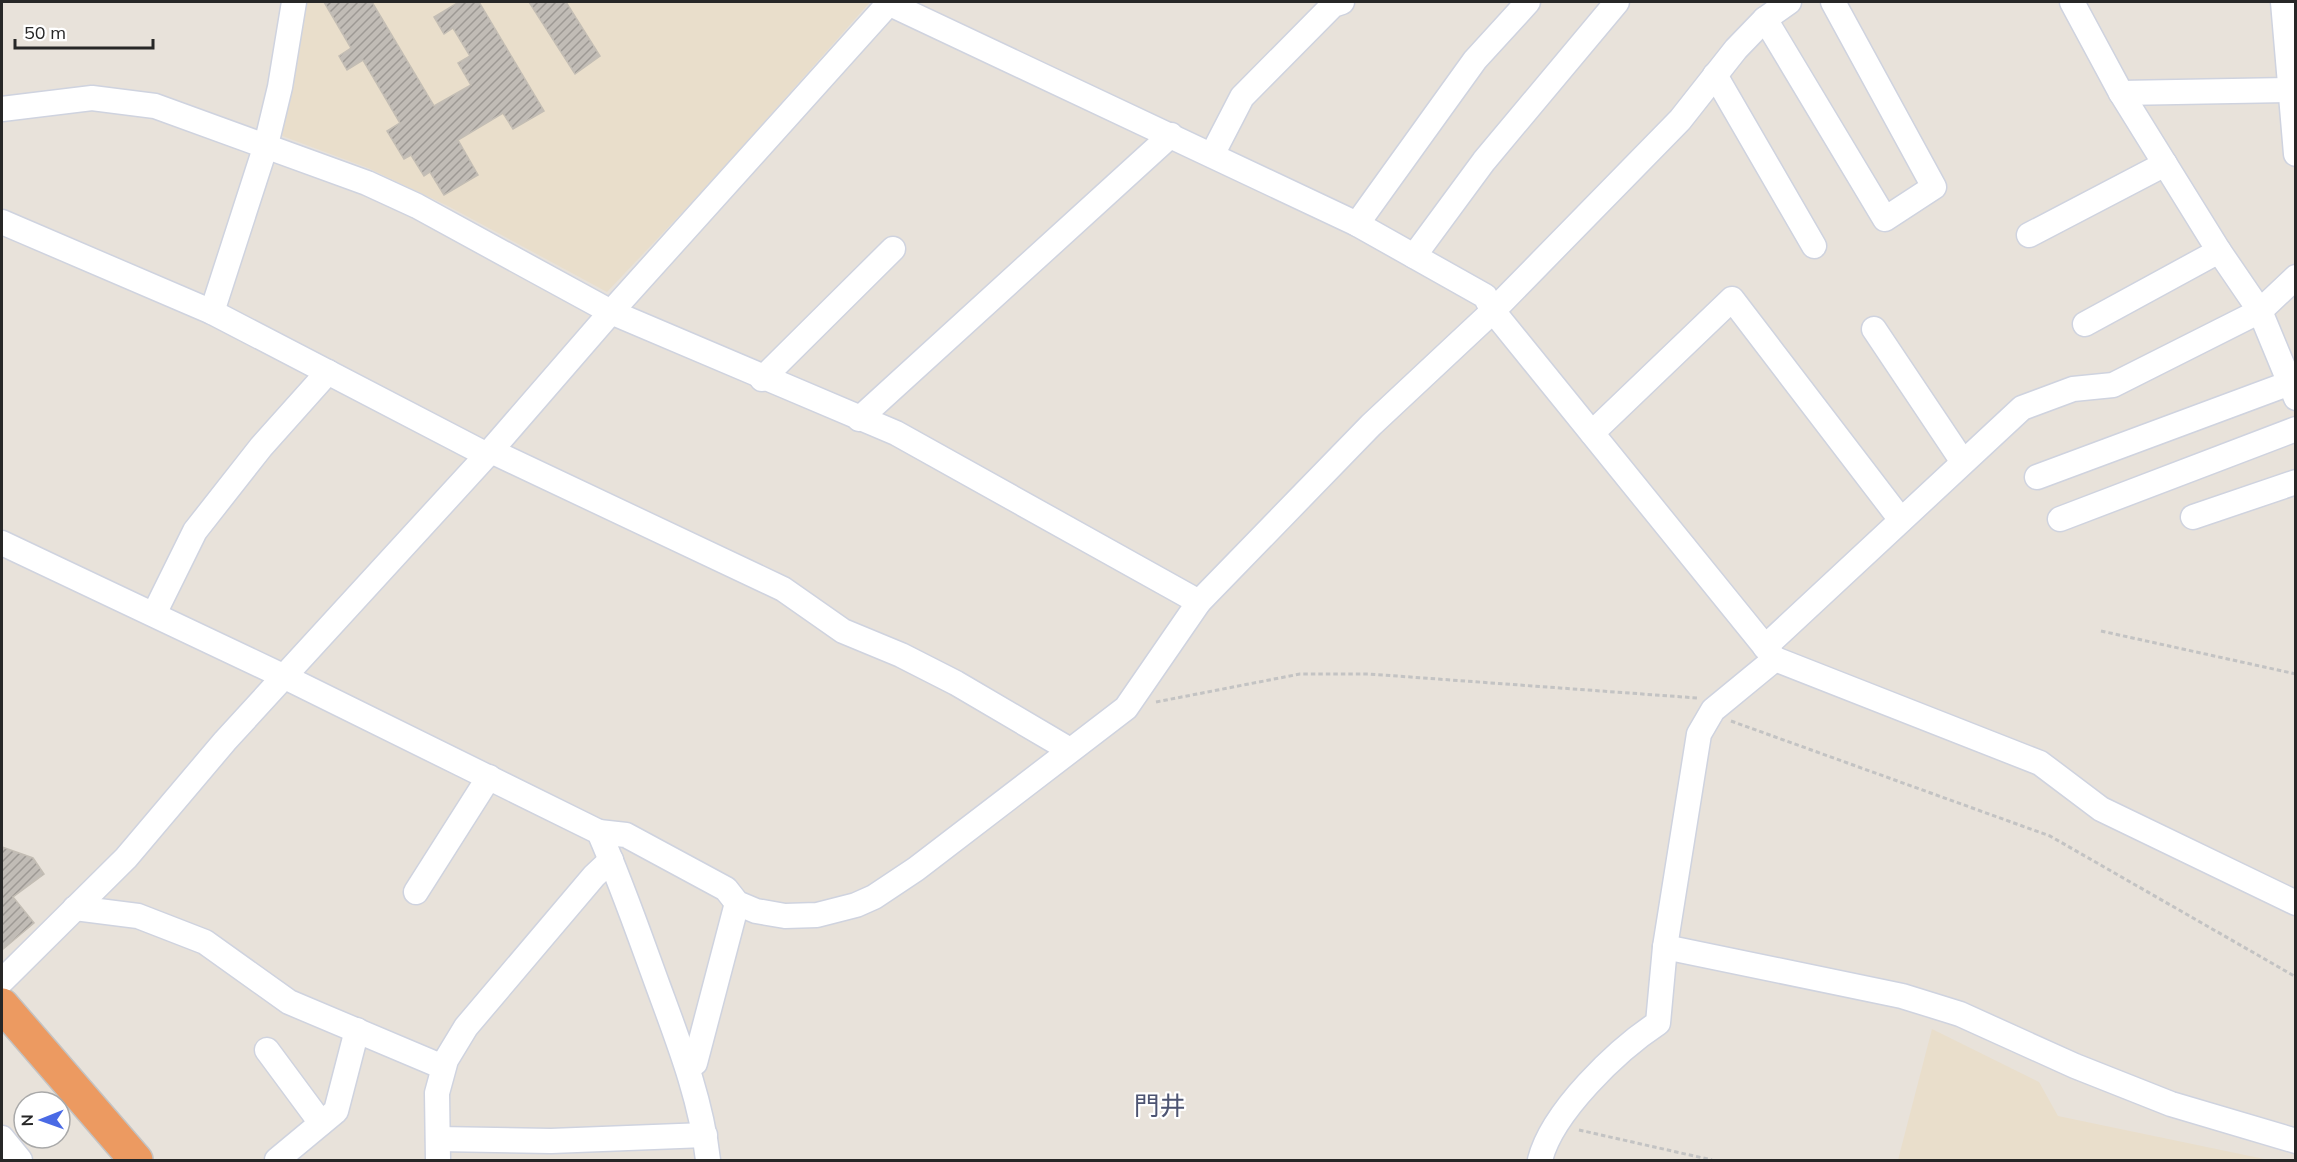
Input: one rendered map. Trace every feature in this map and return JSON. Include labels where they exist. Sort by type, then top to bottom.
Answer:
[{"type":"highway","points":[[2,1005],[136,1161]]},
{"type":"street","points":[[213,312],[266,144],[280,87],[294,2]]},
{"type":"street","points":[[2,981],[126,858],[225,741],[489,453],[611,312],[889,2],[1357,224],[1485,296],[1493,311],[1770,653],[2040,763],[2101,809],[2295,903]]},
{"type":"street","points":[[1212,155],[1242,97],[1333,5],[1342,2]]},
{"type":"street","points":[[1357,224],[1475,60],[1528,2]]},
{"type":"street","points":[[1414,256],[1484,161],[1617,2]]},
{"type":"street","points":[[2,543],[285,677],[599,832],[626,835],[726,889],[737,903],[756,911],[785,916],[817,915],[865,901],[916,869],[1126,708],[1199,602],[1371,425],[1493,311],[1680,120],[1715,75],[1765,19],[1789,2]]},
{"type":"street","points":[[1765,19],[1885,219],[1934,187],[1833,2]]},
{"type":"street","points":[[2037,477],[2293,391],[2260,311],[2219,251],[2121,93],[2072,2]]},
{"type":"street","points":[[2283,2],[2295,154]]},
{"type":"street","points":[[1715,75],[1814,246]]},
{"type":"street","points":[[2121,93],[2289,90]]},
{"type":"street","points":[[2,109],[69,100],[117,99],[155,106],[266,144],[367,183],[417,206],[611,312],[762,379],[896,433],[1199,602]]},
{"type":"street","points":[[859,419],[1171,135]]},
{"type":"street","points":[[2029,235],[2165,164]]},
{"type":"street","points":[[2,222],[213,312],[489,453],[783,589],[843,631],[901,655],[956,683],[1070,750]]},
{"type":"street","points":[[762,379],[892,249]]},
{"type":"street","points":[[2085,324],[2219,251]]},
{"type":"street","points":[[1540,1161],[1557,1125],[1597,1073],[1640,1035],[1658,1023],[1665,947],[1699,734],[1711,714],[1901,520],[2022,408],[2073,389],[2113,385],[2260,311],[2295,277]]},
{"type":"street","points":[[1592,434],[1732,300],[1901,520]]},
{"type":"street","points":[[1874,329],[1963,462]]},
{"type":"street","points":[[154,614],[195,531],[261,447],[328,372]]},
{"type":"street","points":[[2060,519],[2295,429]]},
{"type":"street","points":[[2193,517],[2295,482]]},
{"type":"street","points":[[416,892],[489,777]]},
{"type":"street","points":[[599,832],[687,1066],[701,1111],[708,1161]]},
{"type":"street","points":[[611,860],[594,876],[466,1027],[443,1067],[437,1093],[438,1150],[705,1135]]},
{"type":"street","points":[[687,1066],[695,1063],[737,903]]},
{"type":"street","points":[[75,908],[138,916],[205,942],[290,1002],[443,1067]]},
{"type":"street","points":[[1665,947],[1902,996],[1960,1014],[2075,1066],[2171,1104],[2295,1141]]},
{"type":"street","points":[[277,1161],[336,1111],[357,1030]]},
{"type":"street","points":[[267,1050],[321,1123]]},
{"type":"street","points":[[2,1138],[20,1161]]},
{"type":"path","points":[[2101,631],[2295,674]]},
{"type":"path","points":[[1126,708],[1300,674],[1346,674],[1695,696],[1711,714],[2050,836],[2295,976]]},
{"type":"path","points":[[1557,1125],[1712,1161]]},
{"type":"shaded area","points":[[301,2],[870,2],[712,181],[607,292],[448,206],[368,168],[277,134]]},
{"type":"shaded area","points":[[1932,1029],[2039,1082],[2058,1116],[2269,1160],[1898,1160]]},
{"type":"building","points":[[324,2],[372,2],[434,106],[471,85],[458,63],[470,56],[453,28],[444,34],[434,17],[459,2],[479,2],[544,111],[513,129],[503,113],[458,140],[478,175],[444,195],[430,172],[424,176],[411,155],[404,159],[387,131],[400,123],[363,60],[347,70],[339,56],[351,48]]},
{"type":"building","points":[[529,2],[566,2],[600,56],[575,74]]},
{"type":"building","points":[[2,847],[33,858],[44,874],[13,897],[34,923],[2,950]]},
{"type":"district","name":"門井","points":[[1160,1106]]}]
